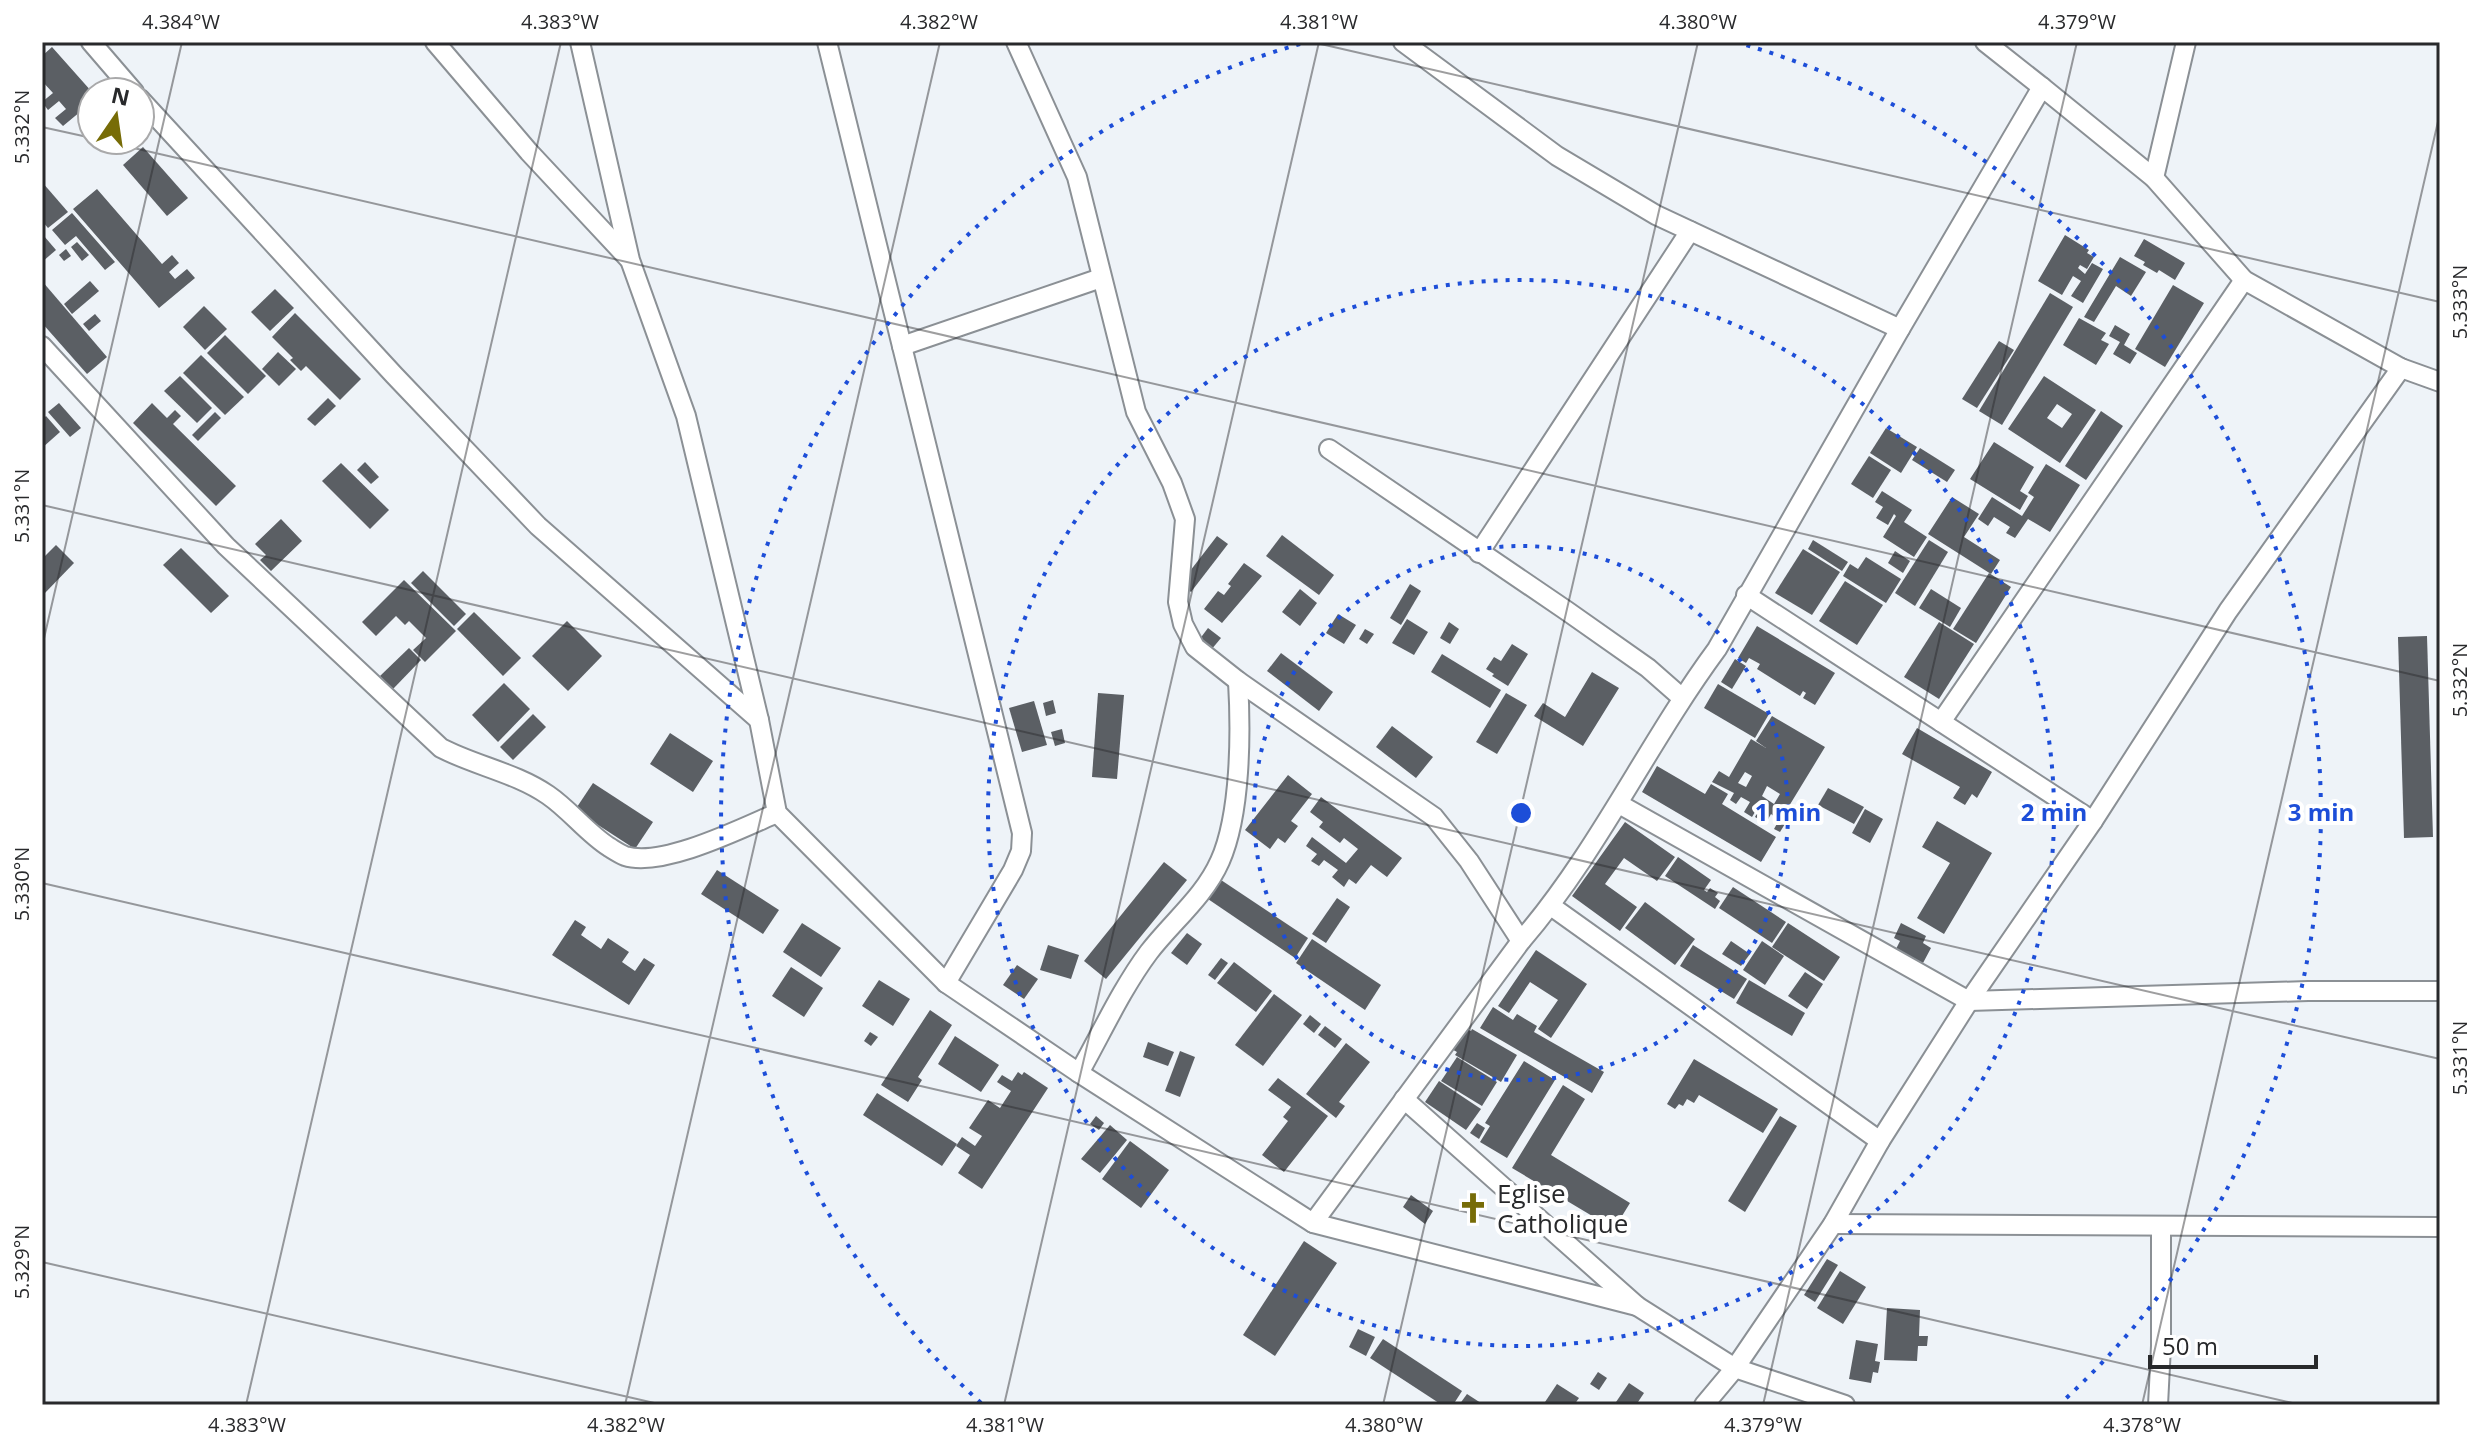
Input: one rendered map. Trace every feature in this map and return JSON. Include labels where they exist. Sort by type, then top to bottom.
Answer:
[{"type":"street","points":[[91,42],[120,76]]},
{"type":"street","points":[[435,42],[529,152],[630,260]]},
{"type":"street","points":[[580,42],[630,260],[686,416],[759,720],[777,813],[946,983],[1079,1073],[1313,1223],[1637,1306]]},
{"type":"street","points":[[827,42],[1022,833],[1021,851],[1013,870],[946,983]]},
{"type":"street","points":[[1403,42],[1557,156],[1656,215],[1900,329]]},
{"type":"street","points":[[1985,42],[2154,178],[2244,280],[2401,368],[2440,382]]},
{"type":"street","points":[[2154,178],[2186,42]]},
{"type":"street","points":[[1019,43],[1077,177],[1136,412],[1172,483],[1185,519],[1178,602],[1183,624],[1195,647],[1238,681],[1434,817],[1469,861],[1521,941]]},
{"type":"street","points":[[1313,1223],[1521,941],[1551,906],[1619,804],[1681,697],[1717,649],[2042,87]]},
{"type":"street","points":[[156,116],[538,526],[759,720]]},
{"type":"street","points":[[1479,553],[1690,231]]},
{"type":"street","points":[[902,346],[1101,278]]},
{"type":"street","points":[[1941,722],[2244,280]]},
{"type":"street","points":[[42,346],[226,546],[441,748],[528,783],[625,856],[665,856],[711,841],[777,813]]},
{"type":"street","points":[[1704,1405],[1735,1368],[1833,1224],[1880,1141],[1969,1001],[2093,821],[2228,611],[2401,368]]},
{"type":"street","points":[[1329,449],[1648,668],[1681,697]]},
{"type":"street","points":[[1746,595],[2093,821]]},
{"type":"street","points":[[1079,1073],[1147,955],[1202,892],[1220,860],[1233,816],[1241,730],[1238,681]]},
{"type":"street","points":[[1619,804],[1969,1001],[2308,991],[2440,991]]},
{"type":"street","points":[[1551,906],[1880,1141]]},
{"type":"street","points":[[1404,1099],[1637,1306],[1735,1368],[1845,1405]]},
{"type":"street","points":[[1833,1224],[2440,1227]]},
{"type":"street","points":[[2158,1405],[2161,1227]]},
{"type":"building","points":[[52,47],[78,76],[76,115],[63,126],[55,118],[66,109],[59,101],[48,110],[42,102],[53,93],[42,81],[42,56]]},
{"type":"building","points":[[133,156],[151,156],[188,198],[167,216],[123,165]]},
{"type":"building","points":[[42,182],[68,212],[48,228],[42,221]]},
{"type":"building","points":[[97,189],[162,264],[172,255],[179,263],[169,272],[175,279],[187,269],[195,278],[159,308],[73,209]]},
{"type":"building","points":[[72,213],[115,262],[105,270],[76,236],[65,245],[52,230]]},
{"type":"building","points":[[2065,235],[2089,250],[2087,253],[2094,257],[2087,269],[2080,265],[2078,268],[2085,274],[2092,263],[2103,269],[2083,303],[2071,296],[2081,281],[2073,276],[2062,295],[2038,281]]},
{"type":"building","points":[[44,236],[56,250],[42,262],[42,238]]},
{"type":"building","points":[[2144,239],[2185,263],[2175,280],[2143,265],[2145,262],[2134,256]]},
{"type":"building","points":[[77,242],[89,255],[82,261],[71,247]]},
{"type":"building","points":[[66,249],[71,256],[64,261],[59,255]]},
{"type":"building","points":[[2120,257],[2146,272],[2131,296],[2116,286],[2094,322],[2084,317]]},
{"type":"building","points":[[42,281],[107,357],[87,374],[42,323]]},
{"type":"building","points":[[90,281],[99,291],[72,314],[64,304]]},
{"type":"building","points":[[2173,285],[2204,303],[2165,367],[2135,349]]},
{"type":"building","points":[[275,289],[294,308],[270,331],[251,312]]},
{"type":"building","points":[[2050,293],[2073,307],[2002,425],[1979,411]]},
{"type":"building","points":[[204,306],[227,329],[205,350],[183,327]]},
{"type":"building","points":[[295,313],[361,379],[340,400],[306,366],[301,371],[272,337]]},
{"type":"building","points":[[95,314],[101,321],[89,331],[83,324]]},
{"type":"building","points":[[2079,318],[2106,333],[2101,340],[2109,344],[2096,365],[2063,345]]},
{"type":"building","points":[[2115,325],[2130,334],[2124,345],[2137,353],[2130,364],[2113,354],[2120,342],[2109,336]]},
{"type":"building","points":[[225,335],[266,376],[248,394],[207,353]]},
{"type":"building","points":[[1999,341],[2014,350],[1977,408],[1962,399]]},
{"type":"building","points":[[278,352],[296,369],[279,386],[262,369]]},
{"type":"building","points":[[201,355],[244,397],[225,415],[183,373]]},
{"type":"building","points":[[180,376],[212,408],[197,423],[164,391]]},
{"type":"building","points":[[2044,376],[2096,410],[2060,463],[2008,429]],"holes":[[[2057,404],[2072,414],[2062,428],[2047,418]]]},
{"type":"building","points":[[328,398],[336,406],[315,426],[307,419]]},
{"type":"building","points":[[59,403],[81,428],[70,437],[48,412]]},
{"type":"building","points":[[152,403],[167,418],[175,410],[181,416],[173,424],[236,486],[216,506],[133,423]]},
{"type":"building","points":[[2101,411],[2123,426],[2086,480],[2065,466]]},
{"type":"building","points":[[215,412],[221,418],[198,441],[192,435]]},
{"type":"building","points":[[46,416],[60,432],[42,448],[42,420]]},
{"type":"building","points":[[1886,428],[1917,447],[1901,473],[1870,453]]},
{"type":"building","points":[[1994,442],[2034,467],[2020,491],[2028,496],[2020,510],[1970,479]]},
{"type":"building","points":[[1920,448],[1955,470],[1947,482],[1912,460]]},
{"type":"building","points":[[1869,456],[1891,470],[1873,498],[1851,484]]},
{"type":"building","points":[[365,462],[379,477],[371,484],[357,470]]},
{"type":"building","points":[[341,463],[389,510],[370,529],[322,481]]},
{"type":"building","points":[[2046,464],[2080,485],[2050,532],[2028,519],[2015,538],[2006,533],[2010,527],[1994,517],[1988,526],[1978,519],[1992,497],[2022,516],[2034,497],[2028,493]]},
{"type":"building","points":[[1882,491],[1912,510],[1904,522],[1927,537],[1914,557],[1883,537],[1896,516],[1894,514],[1888,525],[1876,518],[1883,507],[1875,502]]},
{"type":"building","points":[[1952,497],[1979,514],[1964,537],[2000,560],[1991,574],[1928,534]]},
{"type":"building","points":[[281,519],[302,541],[271,571],[260,560],[266,555],[255,544]]},
{"type":"building","points":[[1282,535],[1334,575],[1319,595],[1266,556]]},
{"type":"building","points":[[1217,536],[1228,544],[1191,592],[1180,584]]},
{"type":"building","points":[[1813,540],[1848,562],[1842,571],[1808,549]]},
{"type":"building","points":[[1929,540],[1948,552],[1915,606],[1895,593]]},
{"type":"building","points":[[56,545],[74,563],[44,594],[42,559]]},
{"type":"building","points":[[181,548],[229,596],[211,613],[163,565]]},
{"type":"building","points":[[1803,549],[1840,572],[1812,615],[1775,593]]},
{"type":"building","points":[[1895,551],[1910,561],[1903,573],[1888,563]]},
{"type":"building","points":[[1866,557],[1901,579],[1886,603],[1843,576],[1850,564],[1858,569]]},
{"type":"building","points":[[1244,563],[1262,576],[1222,623],[1204,609],[1218,591],[1224,595],[1231,586],[1228,584]]},
{"type":"building","points":[[423,571],[466,614],[454,626],[411,583]]},
{"type":"building","points":[[1989,573],[2011,587],[1976,643],[1953,629]]},
{"type":"building","points":[[404,580],[456,631],[425,662],[413,650],[426,638],[409,621],[405,625],[396,616],[376,636],[362,622]]},
{"type":"building","points":[[1845,581],[1883,605],[1857,645],[1819,621]]},
{"type":"building","points":[[1410,584],[1421,591],[1401,625],[1390,618]]},
{"type":"building","points":[[1300,589],[1317,603],[1300,626],[1282,612]]},
{"type":"building","points":[[1931,589],[1961,608],[1950,627],[1919,608]]},
{"type":"building","points":[[474,612],[521,658],[503,676],[457,629]]},
{"type":"building","points":[[1338,614],[1356,625],[1344,644],[1326,633]]},
{"type":"building","points":[[1407,619],[1428,632],[1414,655],[1392,643]]},
{"type":"building","points":[[567,621],[602,656],[568,691],[532,656]]},
{"type":"building","points":[[1449,622],[1459,629],[1450,644],[1440,638]]},
{"type":"building","points":[[1939,622],[1974,644],[1939,699],[1904,677]]},
{"type":"building","points":[[1757,626],[1835,673],[1815,705],[1803,698],[1806,693],[1803,691],[1800,696],[1757,669],[1760,664],[1749,658],[1746,663],[1738,658]]},
{"type":"building","points":[[1208,628],[1221,638],[1211,650],[1199,640]]},
{"type":"building","points":[[1365,629],[1374,634],[1367,644],[1359,639]]},
{"type":"building","points":[[2427,636],[2433,837],[2404,838],[2398,637]]},
{"type":"building","points":[[1512,644],[1528,654],[1508,686],[1486,669],[1494,657],[1501,661]]},
{"type":"building","points":[[409,648],[421,660],[393,689],[380,676]]},
{"type":"building","points":[[1281,653],[1333,692],[1319,711],[1267,671]]},
{"type":"building","points":[[1442,654],[1501,690],[1490,708],[1431,672]]},
{"type":"building","points":[[1735,659],[1746,666],[1732,689],[1721,682]]},
{"type":"building","points":[[1592,672],[1619,688],[1583,746],[1534,716],[1543,703],[1565,717]]},
{"type":"building","points":[[504,683],[530,709],[498,742],[472,715]]},
{"type":"building","points":[[1718,684],[1769,714],[1755,738],[1704,708]]},
{"type":"building","points":[[1098,693],[1124,695],[1117,779],[1092,777]]},
{"type":"building","points":[[1506,693],[1527,705],[1497,754],[1476,742]]},
{"type":"building","points":[[1053,700],[1056,713],[1046,716],[1043,703]]},
{"type":"building","points":[[1034,701],[1047,745],[1022,752],[1009,708]]},
{"type":"building","points":[[533,714],[546,727],[513,760],[500,747]]},
{"type":"building","points":[[1772,716],[1825,747],[1786,811],[1791,814],[1780,832],[1774,829],[1779,820],[1771,814],[1766,823],[1755,817],[1758,807],[1752,817],[1744,812],[1750,802],[1741,797],[1736,804],[1730,800],[1734,793],[1712,782],[1719,771],[1729,777],[1751,739],[1766,748],[1756,741]],"holes":[[[1745,772],[1752,776],[1746,787],[1738,783]],[[1767,786],[1780,794],[1774,804],[1762,796]]]},
{"type":"building","points":[[1392,726],[1433,757],[1416,778],[1376,747]]},
{"type":"building","points":[[1917,728],[1992,772],[1977,798],[1972,794],[1965,805],[1953,798],[1960,787],[1902,754]]},
{"type":"building","points":[[1062,729],[1065,743],[1055,746],[1051,732]]},
{"type":"building","points":[[670,733],[713,761],[693,792],[650,764]]},
{"type":"building","points":[[1657,766],[1705,794],[1711,784],[1728,794],[1722,804],[1776,837],[1761,862],[1642,792]]},
{"type":"building","points":[[1288,775],[1312,794],[1291,821],[1298,826],[1285,843],[1278,838],[1270,849],[1245,830]]},
{"type":"building","points":[[593,783],[653,822],[635,849],[575,810]]},
{"type":"building","points":[[1828,788],[1864,807],[1854,824],[1818,805]]},
{"type":"building","points":[[1321,797],[1402,858],[1387,877],[1371,865],[1356,884],[1349,879],[1344,887],[1332,877],[1338,870],[1324,860],[1319,866],[1311,861],[1317,854],[1306,846],[1312,837],[1346,863],[1358,849],[1344,838],[1340,843],[1319,827],[1323,822],[1310,812]]},
{"type":"building","points":[[1865,809],[1883,819],[1870,843],[1852,833]]},
{"type":"building","points":[[1937,821],[1992,853],[1944,934],[1917,918],[1950,863],[1922,847]]},
{"type":"building","points":[[1625,822],[1675,857],[1657,881],[1624,858],[1605,884],[1637,907],[1620,931],[1572,896]]},
{"type":"building","points":[[1678,857],[1711,880],[1704,890],[1707,892],[1710,888],[1718,893],[1715,897],[1720,901],[1715,909],[1665,876]]},
{"type":"building","points":[[1164,862],[1187,880],[1106,979],[1084,961]]},
{"type":"building","points":[[717,870],[779,910],[763,934],[701,894]]},
{"type":"building","points":[[1218,878],[1308,938],[1295,958],[1205,897]]},
{"type":"building","points":[[1733,887],[1786,922],[1772,943],[1719,908]]},
{"type":"building","points":[[1337,898],[1350,907],[1326,943],[1312,934]]},
{"type":"building","points":[[1645,902],[1695,939],[1675,965],[1625,928]]},
{"type":"building","points":[[575,920],[586,927],[581,935],[601,949],[608,938],[629,952],[622,962],[635,971],[644,958],[655,965],[629,1005],[552,955]]},
{"type":"building","points":[[802,923],[841,948],[821,977],[783,952]]},
{"type":"building","points":[[1788,923],[1840,957],[1824,981],[1772,947]]},
{"type":"building","points":[[1901,923],[1926,936],[1923,943],[1931,948],[1923,963],[1896,949],[1900,941],[1894,938]]},
{"type":"building","points":[[1187,933],[1202,944],[1187,965],[1171,953]]},
{"type":"building","points":[[1312,939],[1381,985],[1365,1010],[1296,963]]},
{"type":"building","points":[[1731,941],[1750,954],[1741,966],[1722,954]]},
{"type":"building","points":[[1762,941],[1784,956],[1765,985],[1743,970]]},
{"type":"building","points":[[1048,945],[1079,955],[1071,979],[1040,970]]},
{"type":"building","points":[[1693,945],[1747,979],[1734,999],[1680,966]]},
{"type":"building","points":[[1536,950],[1587,984],[1551,1038],[1538,1029],[1558,1000],[1530,982],[1509,1013],[1498,1006]]},
{"type":"building","points":[[1221,958],[1228,963],[1215,980],[1208,975]]},
{"type":"building","points":[[1234,962],[1272,991],[1256,1012],[1217,983]]},
{"type":"building","points":[[1017,965],[1038,979],[1024,999],[1003,985]]},
{"type":"building","points":[[791,967],[823,988],[804,1017],[772,996]]},
{"type":"building","points":[[1805,972],[1823,984],[1807,1009],[1788,996]]},
{"type":"building","points":[[879,980],[910,999],[893,1026],[862,1006]]},
{"type":"building","points":[[1749,980],[1805,1013],[1792,1036],[1736,1003]]},
{"type":"building","points":[[1274,994],[1302,1015],[1263,1066],[1235,1045]]},
{"type":"building","points":[[1493,1007],[1513,1020],[1517,1014],[1537,1026],[1534,1032],[1604,1072],[1592,1093],[1480,1028]]},
{"type":"building","points":[[930,1010],[952,1025],[918,1077],[922,1080],[908,1102],[881,1085]]},
{"type":"building","points":[[1310,1015],[1321,1024],[1314,1033],[1303,1024]]},
{"type":"building","points":[[1325,1026],[1342,1039],[1335,1048],[1318,1035]]},
{"type":"building","points":[[1460,1026],[1472,1029],[1517,1055],[1501,1082],[1455,1055],[1457,1052],[1448,1047]]},
{"type":"building","points":[[870,1032],[878,1037],[871,1046],[864,1041]]},
{"type":"building","points":[[955,1036],[999,1065],[981,1092],[938,1064]]},
{"type":"building","points":[[1148,1042],[1174,1052],[1168,1066],[1143,1057]]},
{"type":"building","points":[[1346,1043],[1370,1062],[1339,1102],[1345,1106],[1336,1118],[1306,1094]]},
{"type":"building","points":[[1180,1051],[1195,1057],[1180,1097],[1165,1091]]},
{"type":"building","points":[[1457,1057],[1497,1082],[1482,1106],[1441,1081]]},
{"type":"building","points":[[1694,1059],[1778,1109],[1763,1133],[1699,1095],[1694,1103],[1687,1099],[1683,1106],[1679,1104],[1675,1109],[1667,1104]]},
{"type":"building","points":[[1524,1061],[1555,1080],[1507,1158],[1480,1142],[1490,1126],[1485,1123]]},
{"type":"building","points":[[1018,1072],[1022,1075],[1024,1072],[1048,1088],[982,1189],[958,1173],[970,1155],[956,1146],[962,1137],[975,1146],[982,1136],[969,1128],[988,1100],[1000,1108],[1011,1091],[997,1082],[1002,1075],[1012,1081]]},
{"type":"building","points":[[1278,1078],[1328,1116],[1284,1172],[1262,1155],[1288,1121],[1283,1117],[1291,1107],[1268,1090]]},
{"type":"building","points":[[1439,1081],[1481,1109],[1466,1130],[1425,1102]]},
{"type":"building","points":[[1563,1085],[1585,1099],[1551,1155],[1630,1203],[1614,1229],[1512,1168]]},
{"type":"building","points":[[877,1093],[957,1144],[942,1166],[863,1115]]},
{"type":"building","points":[[1096,1116],[1104,1123],[1099,1130],[1090,1124]]},
{"type":"building","points":[[1780,1116],[1797,1126],[1745,1212],[1728,1201]]},
{"type":"building","points":[[1477,1123],[1485,1128],[1479,1139],[1470,1133]]},
{"type":"building","points":[[1110,1125],[1127,1140],[1100,1173],[1081,1159]]},
{"type":"building","points":[[1130,1141],[1169,1170],[1141,1208],[1102,1179]]},
{"type":"building","points":[[1411,1195],[1433,1211],[1425,1224],[1403,1207]]},
{"type":"building","points":[[1304,1241],[1337,1263],[1275,1356],[1243,1335]]},
{"type":"building","points":[[1827,1259],[1838,1265],[1815,1302],[1804,1295]]},
{"type":"building","points":[[1840,1271],[1866,1287],[1843,1324],[1817,1308]]},
{"type":"building","points":[[1887,1308],[1920,1310],[1919,1336],[1928,1336],[1927,1346],[1918,1346],[1917,1361],[1884,1360]]},
{"type":"building","points":[[1358,1329],[1375,1337],[1366,1356],[1349,1347]]},
{"type":"building","points":[[1383,1339],[1462,1391],[1453,1405],[1442,1405],[1370,1358]]},
{"type":"building","points":[[1856,1340],[1878,1344],[1875,1361],[1880,1362],[1878,1373],[1873,1372],[1871,1383],[1849,1379]]},
{"type":"building","points":[[1598,1372],[1607,1378],[1599,1390],[1590,1384]]},
{"type":"building","points":[[1629,1383],[1644,1393],[1636,1405],[1622,1405],[1616,1402]]},
{"type":"building","points":[[1557,1384],[1579,1398],[1574,1405],[1543,1405]]},
{"type":"building","points":[[1467,1394],[1484,1405],[1459,1405]]},
{"type":"place","name":"Eglise Catholique","points":[[1473,1208]]}]
